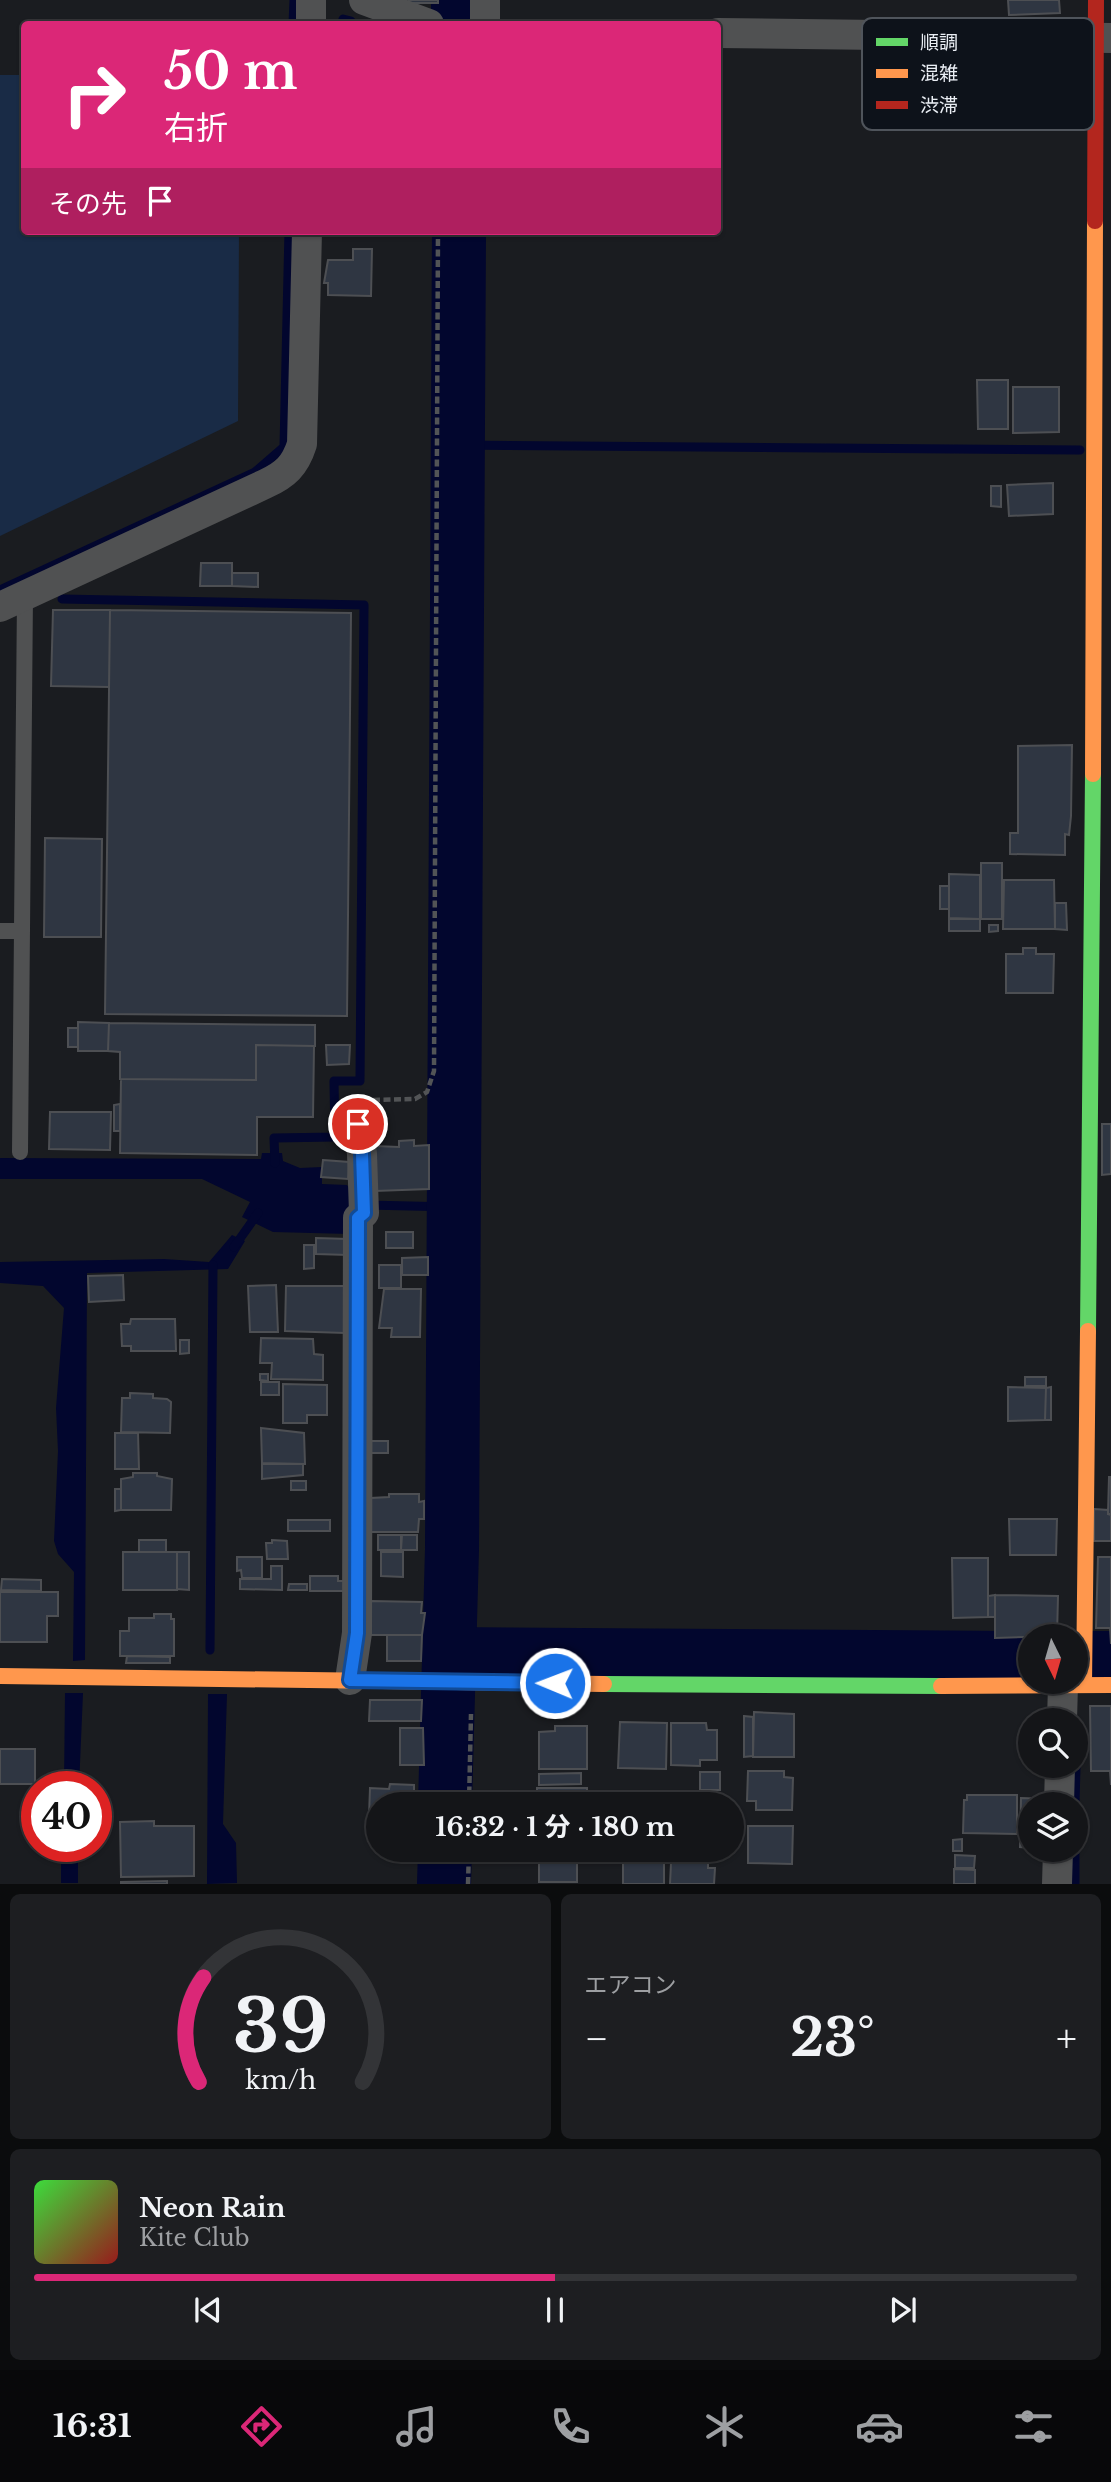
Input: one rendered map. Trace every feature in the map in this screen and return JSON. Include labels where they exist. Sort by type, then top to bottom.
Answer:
[{"type":"street","points":[[311,0],[311,21]]},
{"type":"street","points":[[364,0],[421,21]]},
{"type":"street","points":[[485,0],[485,21]]},
{"type":"street","points":[[1094,18],[1096,0]]},
{"type":"street","points":[[721,33],[862,35]]},
{"type":"street","points":[[1084,1624],[1093,861],[1091,130]]},
{"type":"street","points":[[12,601],[265,485],[283,475],[297,461],[302,444],[307,235]]},
{"type":"street","points":[[350,1680],[357,1633],[358,1218],[364,1205],[358,1124]]},
{"type":"street","points":[[0,1676],[805,1686],[1018,1682]]},
{"type":"street","points":[[1088,1682],[1111,1685]]},
{"type":"street","points":[[1057,1884],[1058,1862]]},
{"type":"lane","points":[[12,601],[22,931],[20,1152]]},
{"type":"lane","points":[[0,931],[22,931]]},
{"type":"path","points":[[358,1124],[357,1114],[363,1105],[374,1100],[415,1098],[427,1092],[434,1071],[438,235]]},
{"type":"path","points":[[467,1682],[469,1792]]},
{"type":"path","points":[[468,1862],[468,1884]]},
{"type":"shaded area","points":[[0,75],[21,75],[21,235],[239,235],[238,421],[0,536]]},
{"type":"shaded area","points":[[262,1153],[282,1153],[283,1161],[300,1168],[322,1167],[322,1184],[347,1185],[357,1200],[350,1234],[273,1232],[242,1217],[250,1202],[202,1179],[0,1179],[0,1158],[261,1159]]},
{"type":"shaded area","points":[[232,1235],[245,1241],[228,1269],[87,1273],[85,1660],[73,1661],[74,1572],[58,1554],[54,1541],[58,1451],[56,1408],[64,1308],[43,1286],[0,1283],[0,1262],[164,1259],[209,1262]]},
{"type":"shaded area","points":[[65,1693],[83,1693],[80,1771],[64,1771]]},
{"type":"shaded area","points":[[208,1694],[227,1694],[223,1824],[236,1843],[237,1883],[207,1884]]},
{"type":"shaded area","points":[[61,1862],[78,1862],[78,1883],[61,1883]]},
{"type":"building","points":[[409,0],[438,0],[438,3],[409,3]]},
{"type":"building","points":[[1008,0],[1059,0],[1060,13],[1009,15]]},
{"type":"building","points":[[353,249],[372,249],[371,296],[328,295],[328,283],[324,283],[328,260],[353,260]]},
{"type":"building","points":[[977,380],[1008,380],[1008,429],[978,429]]},
{"type":"building","points":[[1013,387],[1059,387],[1059,432],[1013,433]]},
{"type":"building","points":[[1053,483],[1053,514],[1009,516],[1007,485]]},
{"type":"building","points":[[991,486],[1001,486],[1001,507],[991,506]]},
{"type":"building","points":[[201,563],[232,563],[232,586],[200,586]]},
{"type":"building","points":[[232,573],[258,573],[258,587],[232,586]]},
{"type":"building","points":[[53,610],[110,610],[109,687],[51,686]]},
{"type":"building","points":[[110,610],[351,613],[347,1016],[105,1014]]},
{"type":"building","points":[[1072,745],[1071,816],[1069,835],[1065,834],[1065,855],[1010,854],[1010,833],[1018,833],[1018,746]]},
{"type":"building","points":[[45,838],[102,839],[101,937],[44,937]]},
{"type":"building","points":[[981,863],[1002,863],[1002,919],[981,919]]},
{"type":"building","points":[[949,874],[980,875],[980,919],[949,918]]},
{"type":"building","points":[[1004,880],[1054,880],[1055,929],[1003,929]]},
{"type":"building","points":[[940,886],[949,886],[949,909],[940,909]]},
{"type":"building","points":[[1055,903],[1066,903],[1067,930],[1055,929]]},
{"type":"building","points":[[949,919],[980,919],[980,931],[949,931]]},
{"type":"building","points":[[989,925],[998,925],[998,931],[989,932]]},
{"type":"building","points":[[1023,948],[1036,948],[1036,954],[1054,954],[1053,993],[1006,993],[1006,954],[1023,954]]},
{"type":"building","points":[[78,1022],[109,1023],[108,1051],[78,1051]]},
{"type":"building","points":[[109,1023],[315,1025],[315,1046],[256,1045],[256,1080],[120,1079],[120,1052],[108,1051]]},
{"type":"building","points":[[68,1028],[78,1028],[78,1047],[68,1047]]},
{"type":"building","points":[[256,1045],[314,1046],[313,1117],[257,1117],[257,1155],[120,1153],[121,1079],[256,1080]]},
{"type":"building","points":[[326,1045],[350,1045],[349,1064],[327,1065]]},
{"type":"building","points":[[120,1104],[120,1131],[114,1131],[114,1105]]},
{"type":"building","points":[[50,1112],[111,1112],[110,1150],[49,1149]]},
{"type":"building","points":[[376,1117],[386,1117],[386,1127],[375,1127]]},
{"type":"building","points":[[1102,1124],[1111,1124],[1111,1174],[1102,1175]]},
{"type":"building","points":[[414,1140],[414,1146],[429,1145],[429,1189],[375,1191],[375,1146],[399,1147],[399,1141]]},
{"type":"building","points":[[323,1160],[349,1162],[348,1179],[321,1177]]},
{"type":"building","points":[[386,1232],[413,1232],[413,1248],[386,1248]]},
{"type":"building","points":[[316,1238],[348,1239],[348,1255],[316,1254]]},
{"type":"building","points":[[304,1245],[314,1245],[314,1268],[304,1269]]},
{"type":"building","points":[[428,1257],[428,1275],[402,1275],[402,1258]]},
{"type":"building","points":[[379,1265],[401,1265],[401,1288],[379,1288]]},
{"type":"building","points":[[123,1275],[124,1300],[89,1302],[88,1276]]},
{"type":"building","points":[[276,1285],[278,1332],[250,1332],[248,1286]]},
{"type":"building","points":[[286,1286],[347,1286],[345,1333],[285,1331]]},
{"type":"building","points":[[384,1289],[421,1289],[420,1337],[391,1337],[392,1328],[379,1328]]},
{"type":"building","points":[[131,1319],[175,1319],[176,1351],[131,1351],[131,1346],[122,1346],[121,1324],[130,1324]]},
{"type":"building","points":[[261,1338],[313,1339],[314,1354],[323,1355],[323,1380],[271,1379],[272,1363],[260,1363]]},
{"type":"building","points":[[180,1340],[189,1340],[189,1353],[180,1354]]},
{"type":"building","points":[[260,1374],[268,1374],[268,1381],[260,1380]]},
{"type":"building","points":[[1025,1377],[1046,1377],[1046,1386],[1025,1386]]},
{"type":"building","points":[[261,1382],[279,1382],[279,1395],[261,1395]]},
{"type":"building","points":[[283,1384],[327,1385],[327,1415],[307,1415],[307,1423],[283,1423]]},
{"type":"building","points":[[1008,1387],[1046,1388],[1045,1420],[1008,1421]]},
{"type":"building","points":[[1051,1387],[1051,1420],[1045,1420],[1046,1388]]},
{"type":"building","points":[[130,1393],[153,1394],[153,1398],[171,1402],[170,1433],[121,1432],[122,1398],[130,1398]]},
{"type":"building","points":[[261,1428],[304,1433],[305,1464],[262,1463]]},
{"type":"building","points":[[115,1433],[138,1433],[139,1469],[115,1469]]},
{"type":"building","points":[[368,1441],[388,1441],[388,1453],[368,1453]]},
{"type":"building","points":[[262,1464],[303,1464],[303,1475],[262,1479]]},
{"type":"building","points":[[133,1473],[157,1473],[157,1476],[172,1479],[171,1510],[121,1510],[121,1479],[133,1477]]},
{"type":"building","points":[[1111,1477],[1111,1514],[1108,1514]]},
{"type":"building","points":[[291,1481],[306,1481],[306,1490],[291,1490]]},
{"type":"building","points":[[115,1489],[121,1489],[121,1510],[115,1511]]},
{"type":"building","points":[[389,1494],[419,1494],[419,1502],[424,1501],[424,1519],[419,1519],[418,1532],[371,1532],[371,1498],[389,1497]]},
{"type":"building","points":[[1094,1509],[1108,1510],[1111,1515],[1111,1541],[1094,1541]]},
{"type":"building","points":[[1009,1519],[1057,1519],[1056,1555],[1010,1555]]},
{"type":"building","points":[[288,1520],[330,1520],[330,1531],[288,1531]]},
{"type":"building","points":[[378,1535],[401,1535],[401,1550],[378,1550]]},
{"type":"building","points":[[402,1535],[417,1535],[417,1550],[401,1550]]},
{"type":"building","points":[[139,1540],[166,1540],[166,1552],[139,1552]]},
{"type":"building","points":[[272,1540],[287,1541],[288,1559],[267,1559],[266,1543],[272,1543]]},
{"type":"building","points":[[123,1552],[177,1552],[177,1590],[123,1590]]},
{"type":"building","points":[[177,1552],[189,1552],[189,1590],[177,1589]]},
{"type":"building","points":[[381,1552],[403,1552],[403,1577],[381,1576]]},
{"type":"building","points":[[237,1557],[262,1557],[262,1578],[242,1578],[241,1570],[237,1571]]},
{"type":"building","points":[[1098,1557],[1111,1557],[1111,1644],[1110,1628],[1096,1628]]},
{"type":"building","points":[[952,1558],[988,1558],[988,1617],[953,1618]]},
{"type":"building","points":[[271,1566],[282,1566],[282,1590],[240,1589],[240,1579],[271,1579]]},
{"type":"building","points":[[310,1576],[338,1576],[338,1581],[345,1581],[345,1591],[310,1591]]},
{"type":"building","points":[[2,1579],[41,1580],[41,1591],[1,1590]]},
{"type":"building","points":[[289,1584],[307,1584],[307,1590],[288,1590]]},
{"type":"building","points":[[0,1592],[58,1592],[58,1616],[47,1616],[47,1642],[0,1642]]},
{"type":"building","points":[[995,1595],[995,1617],[988,1617],[988,1596]]},
{"type":"building","points":[[995,1595],[1058,1596],[1057,1624],[1018,1624],[1018,1637],[995,1638]]},
{"type":"building","points":[[371,1601],[422,1602],[421,1613],[425,1613],[422,1635],[371,1635]]},
{"type":"building","points":[[154,1614],[171,1614],[171,1619],[174,1619],[174,1656],[120,1656],[120,1631],[129,1631],[129,1618],[154,1618]]},
{"type":"building","points":[[387,1635],[422,1635],[421,1661],[387,1661]]},
{"type":"building","points":[[127,1656],[170,1657],[170,1663],[126,1663]]},
{"type":"building","points":[[370,1700],[422,1700],[421,1721],[369,1721]]},
{"type":"building","points":[[1090,1706],[1111,1706],[1111,1785],[1110,1771],[1091,1771]]},
{"type":"building","points":[[754,1712],[794,1714],[794,1757],[753,1757]]},
{"type":"building","points":[[744,1716],[753,1717],[753,1756],[744,1757]]},
{"type":"building","points":[[620,1722],[667,1723],[666,1769],[618,1768]]},
{"type":"building","points":[[671,1723],[706,1723],[707,1730],[717,1730],[717,1760],[700,1760],[700,1766],[671,1765]]},
{"type":"building","points":[[555,1726],[587,1726],[587,1769],[539,1769],[539,1732],[555,1731]]},
{"type":"building","points":[[400,1728],[423,1728],[424,1765],[400,1765]]},
{"type":"building","points":[[0,1749],[35,1749],[35,1771],[21,1771],[21,1784],[0,1784]]},
{"type":"building","points":[[748,1771],[784,1771],[784,1777],[793,1778],[792,1810],[756,1810],[756,1801],[747,1801]]},
{"type":"building","points":[[700,1772],[720,1772],[720,1790],[700,1790]]},
{"type":"building","points":[[581,1773],[581,1784],[539,1785],[539,1774]]},
{"type":"building","points":[[390,1784],[414,1785],[414,1792],[370,1792],[370,1788],[389,1789]]},
{"type":"building","points":[[537,1788],[587,1788],[587,1792],[537,1792]]},
{"type":"building","points":[[967,1795],[1017,1795],[1017,1834],[963,1833],[964,1800],[967,1800]]},
{"type":"building","points":[[154,1821],[154,1826],[194,1826],[194,1876],[121,1877],[120,1822]]},
{"type":"building","points":[[748,1826],[793,1826],[792,1864],[748,1863]]},
{"type":"building","points":[[962,1839],[962,1851],[953,1851],[953,1840]]},
{"type":"building","points":[[955,1855],[975,1856],[974,1868],[955,1868]]},
{"type":"building","points":[[539,1862],[577,1862],[577,1882],[539,1882]]},
{"type":"building","points":[[623,1862],[664,1862],[664,1884],[623,1884]]},
{"type":"building","points":[[671,1863],[708,1863],[708,1868],[715,1868],[714,1884],[670,1884]]},
{"type":"building","points":[[954,1869],[975,1870],[975,1884],[954,1884]]},
{"type":"building","points":[[167,1881],[167,1884],[121,1884],[121,1882]]},
{"type":"waterway","points":[[458,0],[458,21]]},
{"type":"waterway","points":[[293,21],[294,1]]},
{"type":"waterway","points":[[343,19],[351,21]]},
{"type":"waterway","points":[[0,590],[255,472],[284,447],[289,235]]},
{"type":"waterway","points":[[445,1792],[452,1549],[459,235]]},
{"type":"waterway","points":[[457,445],[1080,450]]},
{"type":"waterway","points":[[62,599],[364,605],[360,1081],[334,1081],[335,1137],[274,1138],[275,1163]]},
{"type":"waterway","points":[[367,1205],[453,1207]]},
{"type":"waterway","points":[[234,1247],[258,1213]]},
{"type":"waterway","points":[[210,1650],[213,1265]]},
{"type":"waterway","points":[[449,1654],[1018,1658]]},
{"type":"waterway","points":[[1088,1658],[1111,1658]]},
{"type":"waterway","points":[[1075,1792],[1076,1778]]},
{"type":"waterway","points":[[444,1884],[445,1862]]},
{"type":"waterway","points":[[1075,1862],[1075,1884]]},
{"type":"traffic: fast","points":[[1088,1331],[1093,774]]},
{"type":"traffic: fast","points":[[604,1684],[941,1686]]},
{"type":"traffic: slow","points":[[1093,774],[1095,221]]},
{"type":"traffic: slow","points":[[1085,1624],[1088,1331]]},
{"type":"traffic: slow","points":[[0,1676],[604,1684]]},
{"type":"traffic: slow","points":[[941,1686],[1111,1685]]},
{"type":"traffic: jam","points":[[1095,221],[1096,0]]},
{"type":"route","points":[[358,1124],[364,1213],[358,1218],[357,1633],[350,1680],[555,1683]]}]
